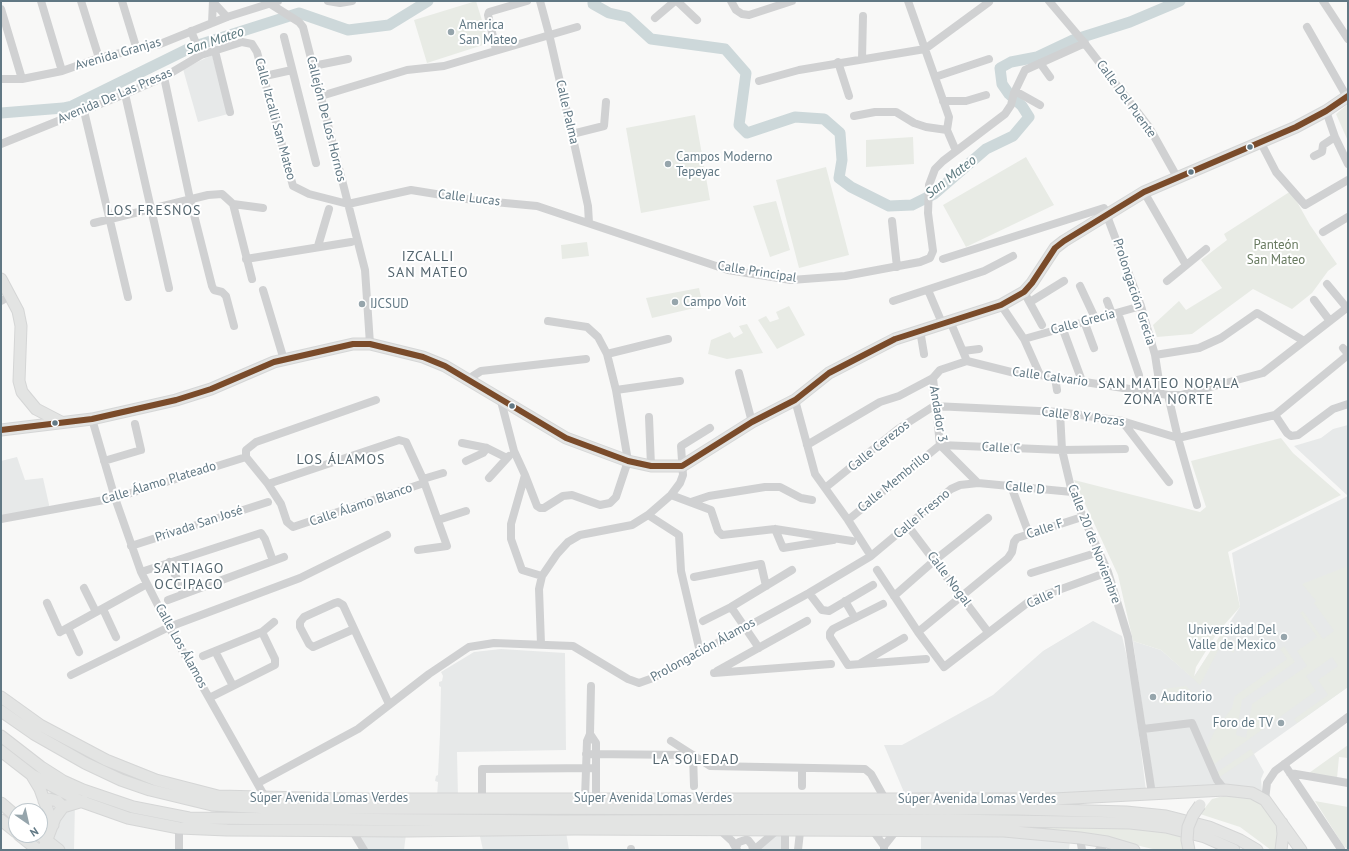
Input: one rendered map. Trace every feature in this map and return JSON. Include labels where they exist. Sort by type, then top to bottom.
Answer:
[{"type":"main road","points":[[1,430],[92,419],[176,400],[211,389],[284,360],[353,344],[370,344],[423,357],[445,366],[501,401],[566,438],[628,461],[651,466],[682,466],[752,422],[795,400],[829,373],[894,339],[1027,297],[1032,283],[1055,248],[1064,241],[1144,192],[1177,177],[1261,144],[1326,112],[1347,97]]},
{"type":"main road","points":[[1,279],[18,311],[22,326],[19,381],[22,392],[36,409],[61,422]]},
{"type":"main road","name":"Súper Avenida Lomas Verdes","points":[[1,697],[40,725],[106,760],[156,780],[200,792],[237,797],[1039,799],[1223,790],[1239,791],[1263,798]]},
{"type":"main road","name":"Súper Avenida Lomas Verdes","points":[[1,711],[34,734],[85,763],[121,780],[191,800],[231,807],[1021,809],[1166,816],[1209,828],[1240,840],[1256,850]]},
{"type":"main road","name":"Súper Avenida Lomas Verdes","points":[[1,736],[63,781],[103,798],[140,809],[190,818],[560,821],[1044,820],[1130,822],[1166,827],[1205,837],[1234,850]]},
{"type":"main road","points":[[17,749],[32,775],[53,825]]},
{"type":"main road","points":[[1,751],[32,775],[80,801],[128,818],[179,828],[227,830],[720,830],[799,836],[874,832],[999,832],[1080,838],[1103,846],[1134,850]]},
{"type":"main road","points":[[85,763],[106,760]]},
{"type":"main road","points":[[1189,850],[1187,840],[1188,827],[1193,815],[1209,796],[1223,790]]},
{"type":"main road","points":[[48,834],[55,818],[63,807],[80,801],[103,798]]},
{"type":"main road","points":[[302,798],[329,808]]},
{"type":"main road","points":[[526,808],[549,798]]},
{"type":"main road","points":[[1263,798],[1282,821],[1301,850]]},
{"type":"main road","points":[[44,801],[49,799],[57,801],[63,807]]},
{"type":"main road","points":[[995,799],[1021,809],[1039,799]]},
{"type":"main road","points":[[190,818],[194,814],[196,808],[191,800]]},
{"type":"main road","points":[[261,819],[275,829]]},
{"type":"main road","points":[[949,820],[999,832],[1044,820]]},
{"type":"main road","points":[[560,821],[575,829]]},
{"type":"main road","points":[[1281,849],[1283,834],[1282,821]]},
{"type":"main road","points":[[29,843],[38,850]]},
{"type":"main road","points":[[45,843],[59,850]]},
{"type":"street","points":[[41,1],[62,71]]},
{"type":"street","points":[[81,1],[99,58]]},
{"type":"street","points":[[122,1],[137,50]]},
{"type":"street","name":"Avenida Granjas","points":[[1,79],[22,79],[62,71],[99,58],[160,44],[192,33],[227,17],[269,2],[278,1]]},
{"type":"street","points":[[328,1],[352,1]]},
{"type":"street","points":[[496,50],[488,15],[489,12],[527,1]]},
{"type":"street","name":"Calle Palma","points":[[540,1],[572,134],[588,206],[590,223]]},
{"type":"street","points":[[655,18],[676,1],[697,20]]},
{"type":"street","points":[[731,1],[736,10],[742,14],[749,15],[792,1]]},
{"type":"street","points":[[908,1],[949,117],[947,130],[956,151],[1005,114],[1011,105],[1014,92],[1025,70],[1083,42]]},
{"type":"street","name":"Calle Del Puente","points":[[1049,1],[1083,42],[1148,127],[1177,177]]},
{"type":"street","points":[[1323,1],[1348,39]]},
{"type":"street","points":[[214,2],[227,17]]},
{"type":"street","points":[[212,23],[214,2]]},
{"type":"street","name":"Callejón De Los Hornos","points":[[269,2],[289,17],[299,22],[303,27],[348,204]]},
{"type":"street","points":[[759,81],[799,70],[838,62],[925,49],[989,2]]},
{"type":"street","points":[[1,9],[22,79]]},
{"type":"street","points":[[862,59],[863,16]]},
{"type":"street","points":[[321,96],[407,70],[444,66],[577,27]]},
{"type":"street","points":[[1307,27],[1347,97]]},
{"type":"street","points":[[192,33],[200,53]]},
{"type":"street","points":[[284,37],[316,163]]},
{"type":"street","name":"Avenida De Las Presas","points":[[1,144],[164,77],[200,53],[215,51],[242,42],[252,44]]},
{"type":"street","name":"Calle Izcalli San Mateo","points":[[252,44],[257,52],[264,76],[293,186],[309,194],[348,204]]},
{"type":"street","points":[[215,51],[230,112]]},
{"type":"street","points":[[313,66],[348,59]]},
{"type":"street","points":[[935,77],[989,59]]},
{"type":"street","points":[[838,62],[849,96]]},
{"type":"street","points":[[1040,63],[1050,77]]},
{"type":"street","points":[[264,76],[292,70]]},
{"type":"street","points":[[164,77],[190,199],[214,290],[222,292],[226,296],[234,326]]},
{"type":"street","points":[[1014,92],[1040,104]]},
{"type":"street","points":[[125,94],[169,288]]},
{"type":"street","points":[[943,101],[966,101],[986,95]]},
{"type":"street","points":[[572,134],[604,126],[606,102]]},
{"type":"street","points":[[84,111],[128,297]]},
{"type":"street","points":[[854,116],[875,112],[896,112],[920,125],[947,130]]},
{"type":"street","points":[[1326,112],[1335,137],[1348,164]]},
{"type":"street","points":[[1314,156],[1322,152],[1323,145],[1335,137]]},
{"type":"street","points":[[1261,144],[1276,172],[1305,205],[1348,180]]},
{"type":"street","name":"Calle Principal","points":[[590,223],[728,270],[791,280],[845,276],[897,267],[920,262],[930,258],[933,251],[928,213],[929,185],[935,169],[956,151]]},
{"type":"street","name":"Calle Lucas","points":[[348,204],[411,190],[474,200],[537,206],[590,223]]},
{"type":"street","points":[[1144,192],[1186,265]]},
{"type":"street","points":[[94,223],[190,199],[222,194],[233,204],[252,279]]},
{"type":"street","points":[[233,204],[263,208]]},
{"type":"street","points":[[348,204],[366,270],[370,344]]},
{"type":"street","points":[[943,260],[1102,207],[1108,215]]},
{"type":"street","points":[[318,246],[329,208]]},
{"type":"street","name":"Prolongación Grecia","points":[[1108,215],[1141,306],[1155,355],[1164,395],[1198,505]]},
{"type":"street","points":[[1323,232],[1348,217]]},
{"type":"street","points":[[892,221],[897,267]]},
{"type":"street","points":[[246,259],[318,246],[351,242]]},
{"type":"street","points":[[1167,281],[1206,249]]},
{"type":"street","points":[[893,301],[984,270],[1013,256]]},
{"type":"street","points":[[1042,325],[1027,297],[1064,281]]},
{"type":"street","points":[[1327,284],[1347,308]]},
{"type":"street","points":[[1080,286],[1095,318]]},
{"type":"street","points":[[263,290],[284,360]]},
{"type":"street","points":[[807,445],[880,402],[899,396],[933,378],[940,370],[967,361],[963,351],[928,290]]},
{"type":"street","points":[[1314,300],[1330,321]]},
{"type":"street","points":[[1107,301],[1115,314],[1139,375]]},
{"type":"street","points":[[1001,304],[1024,338],[1040,375]]},
{"type":"street","name":"Calle Grecia","points":[[1024,338],[1141,306]]},
{"type":"street","name":"Calle Calvario","points":[[967,361],[1023,375],[1040,375],[1164,395],[1181,394],[1263,373],[1347,308]]},
{"type":"street","points":[[1155,355],[1199,348],[1221,338],[1257,312],[1304,341]]},
{"type":"street","points":[[501,401],[514,450],[537,506],[544,508],[563,496],[572,495],[600,505],[614,501],[628,461],[616,390],[607,354],[598,337],[587,328],[548,321]]},
{"type":"street","points":[[1084,321],[1094,348]]},
{"type":"street","points":[[1062,327],[1082,381]]},
{"type":"street","points":[[920,330],[924,354]]},
{"type":"street","points":[[607,354],[668,339]]},
{"type":"street","points":[[963,351],[979,349]]},
{"type":"street","points":[[1178,438],[1275,415],[1346,353]]},
{"type":"street","points":[[470,382],[473,376],[481,371],[586,359]]},
{"type":"street","points":[[739,373],[752,422]]},
{"type":"street","name":"Andador 3","points":[[933,378],[934,406],[940,445],[978,483]]},
{"type":"street","points":[[1056,378],[1057,390]]},
{"type":"street","points":[[616,390],[680,381]]},
{"type":"street","points":[[376,400],[256,442],[246,450],[246,457],[268,484],[399,440],[406,442],[423,481],[447,546],[418,550]]},
{"type":"street","points":[[795,400],[815,474],[848,520],[871,556]]},
{"type":"street","points":[[1275,415],[1287,433],[1291,436],[1298,434],[1333,409],[1348,404]]},
{"type":"street","name":"Calle 8 Y Pozas","points":[[934,406],[1060,412],[1122,420],[1178,438]]},
{"type":"street","name":"Calle Cerezos","points":[[825,488],[898,430],[934,406]]},
{"type":"street","name":"Calle 20 de Noviembre","points":[[1060,412],[1062,450],[1072,492],[1108,572],[1128,637],[1152,794]]},
{"type":"street","points":[[649,417],[651,466]]},
{"type":"street","name":"Calle Los Álamos","points":[[92,419],[115,498],[141,572],[169,627],[258,783],[265,798]]},
{"type":"street","points":[[1122,420],[1169,482]]},
{"type":"street","points":[[104,461],[141,450],[135,424]]},
{"type":"street","points":[[541,644],[539,589],[542,576],[557,554],[568,542],[580,535],[632,525],[648,515],[671,495],[680,482],[682,466],[681,446],[710,428]]},
{"type":"street","points":[[462,443],[488,448],[507,458]]},
{"type":"street","name":"Calle C","points":[[940,445],[1062,450],[1125,449]]},
{"type":"street","name":"Calle Membrillo","points":[[848,520],[940,445]]},
{"type":"street","points":[[466,461],[488,448]]},
{"type":"street","points":[[489,478],[514,450]]},
{"type":"street","name":"Calle Álamo Plateado","points":[[1,519],[115,498],[246,457]]},
{"type":"street","name":"Calle Álamo Blanco","points":[[268,484],[281,504],[289,525],[298,526],[444,473]]},
{"type":"street","points":[[525,475],[511,524],[511,539],[522,570],[542,576]]},
{"type":"street","name":"Calle D","points":[[978,483],[1072,492]]},
{"type":"street","name":"Calle Fresno","points":[[871,556],[951,489],[960,485],[978,483]]},
{"type":"street","points":[[691,502],[709,496],[765,486],[780,487],[801,498],[812,500]]},
{"type":"street","points":[[1011,486],[1029,534]]},
{"type":"street","points":[[671,495],[711,510],[718,532],[722,535],[775,529],[852,541]]},
{"type":"street","name":"Privada San José","points":[[131,546],[268,502]]},
{"type":"street","points":[[438,520],[466,511]]},
{"type":"street","points":[[648,515],[679,535],[681,571],[700,652]]},
{"type":"street","name":"Calle F","points":[[918,632],[1008,558],[1012,552],[1014,542],[1018,538],[1082,517]]},
{"type":"street","points":[[894,596],[935,560],[988,518]]},
{"type":"street","name":"Calle Nogal","points":[[908,526],[988,632]]},
{"type":"street","points":[[775,529],[783,548],[842,539]]},
{"type":"street","points":[[141,572],[260,533],[265,538],[273,561]]},
{"type":"street","points":[[71,675],[169,627],[300,578],[387,535]]},
{"type":"street","points":[[1031,573],[1099,552]]},
{"type":"street","name":"Prolongación Álamos","points":[[258,783],[358,729],[389,704],[469,647],[494,643],[573,646],[628,679],[640,683],[653,678],[744,627],[809,593],[871,556]]},
{"type":"street","points":[[168,600],[284,557]]},
{"type":"street","points":[[169,562],[184,594]]},
{"type":"street","points":[[694,577],[761,564],[766,586]]},
{"type":"street","points":[[702,621],[731,607],[792,570]]},
{"type":"street","points":[[877,570],[918,632]]},
{"type":"street","name":"Calle 7","points":[[918,632],[944,670],[988,632],[1031,600],[1108,572]]},
{"type":"street","points":[[47,603],[60,632],[147,584]]},
{"type":"street","points":[[809,593],[822,610],[828,611],[873,585]]},
{"type":"street","points":[[84,588],[116,637]]},
{"type":"street","points":[[845,601],[855,618]]},
{"type":"street","points":[[354,629],[313,647],[306,639],[300,627],[300,622],[304,617],[338,602],[343,605],[389,704]]},
{"type":"street","points":[[883,604],[833,629],[830,633],[830,637],[848,665],[926,659]]},
{"type":"street","points":[[731,607],[759,648]]},
{"type":"street","points":[[807,621],[714,673],[831,664]]},
{"type":"street","points":[[203,656],[262,632],[274,622]]},
{"type":"street","points":[[68,628],[79,652]]},
{"type":"street","points":[[209,698],[272,668],[276,663],[275,659],[262,632]]},
{"type":"street","points":[[859,664],[904,638]]},
{"type":"street","points":[[215,651],[233,686]]},
{"type":"street","points":[[591,686],[590,734],[587,741],[586,754],[586,768],[591,798]]},
{"type":"street","points":[[1263,798],[1267,783],[1275,771],[1348,717]]},
{"type":"street","points":[[1143,728],[1192,723],[1217,780],[1223,790]]},
{"type":"street","points":[[590,734],[596,743],[596,768],[591,798]]},
{"type":"street","points":[[671,741],[710,766],[865,769],[871,774],[885,799]]},
{"type":"street","points":[[586,754],[693,755]]},
{"type":"street","points":[[693,755],[694,786]]},
{"type":"street","points":[[1284,764],[1341,849]]},
{"type":"street","points":[[482,798],[482,769],[596,768]]},
{"type":"street","points":[[802,768],[802,786]]},
{"type":"street","points":[[1290,773],[1348,783]]},
{"type":"street","points":[[179,828],[179,850]]},
{"type":"street","points":[[352,830],[364,850]]},
{"type":"street","points":[[720,830],[737,849]]},
{"type":"street","points":[[874,832],[884,848],[895,832]]},
{"type":"street","points":[[737,849],[739,842],[745,840],[748,840],[754,850],[782,835],[785,850]]},
{"type":"street","points":[[798,850],[799,836]]},
{"type":"street","points":[[1078,850],[1080,838]]},
{"type":"street","points":[[1080,838],[1082,850]]},
{"type":"shaded area","points":[[212,55],[228,114],[198,122],[183,69]]},
{"type":"shaded area","points":[[1348,425],[1348,496],[1294,446],[1321,438],[1333,429]]},
{"type":"shaded area","points":[[17,457],[25,480],[43,478],[50,509],[1,516],[1,461]]},
{"type":"shaded area","name":"Universidad Del Valle de Mexico","points":[[1348,496],[1348,687],[1254,754],[1264,772],[1261,779],[1262,791],[1240,786],[1225,788],[1192,722],[1145,727],[1133,641],[1161,650],[1193,678],[1240,607],[1232,553]]},
{"type":"shaded area","points":[[1093,621],[1122,636],[1132,679],[1146,791],[1046,797],[906,797],[884,745],[902,745],[993,695],[1043,651]]},
{"type":"shaded area","points":[[501,649],[565,653],[566,750],[457,752],[458,797],[437,797],[438,782],[435,781],[436,776],[438,775],[441,687],[439,686],[439,682],[442,681],[443,676],[441,672],[474,652]]},
{"type":"shaded area","points":[[1190,724],[1217,788],[1155,792],[1146,730]]},
{"type":"shaded area","points":[[75,802],[74,850],[59,850],[48,842],[52,827]]},
{"type":"shaded area","points":[[479,832],[566,832],[569,850],[483,850]]},
{"type":"shaded area","points":[[785,832],[784,850],[755,850],[767,837]]},
{"type":"shaded area","points":[[406,834],[404,850],[367,850],[358,836]]},
{"type":"shaded area","points":[[1011,835],[1070,841],[1069,850],[921,850],[921,836]]},
{"type":"green space","name":"America San Mateo","points":[[476,1],[489,43],[427,63],[414,20]]},
{"type":"green space","points":[[1348,104],[1348,141],[1336,114]]},
{"type":"green space","name":"Campos Moderno Tepeyac","points":[[695,115],[710,200],[641,213],[626,128]]},
{"type":"green space","points":[[913,137],[914,164],[866,167],[866,140]]},
{"type":"green space","points":[[1026,157],[1054,205],[966,247],[943,205]]},
{"type":"green space","points":[[826,167],[849,255],[799,268],[776,180]]},
{"type":"green space","name":"Panteón San Mateo","points":[[1291,191],[1310,225],[1337,264],[1328,271],[1312,293],[1292,309],[1253,289],[1192,334],[1157,337],[1153,325],[1179,301],[1186,310],[1222,288],[1201,260],[1227,240],[1224,234]]},
{"type":"green space","points":[[776,201],[790,250],[770,257],[753,206]]},
{"type":"green space","points":[[587,242],[589,256],[562,259],[561,245]]},
{"type":"green space","name":"Campo Voit","points":[[699,288],[703,306],[652,318],[646,298]]},
{"type":"green space","points":[[789,306],[805,335],[777,349],[758,320],[766,316],[770,322],[779,319],[776,312]]},
{"type":"green space","points":[[747,324],[763,353],[727,359],[708,354],[711,340],[730,332],[734,338],[743,333],[739,326]]},
{"type":"green space","points":[[1281,438],[1293,453],[1341,495],[1228,552],[1240,607],[1217,633],[1196,667],[1194,677],[1221,634],[1235,643],[1234,653],[1221,645],[1200,685],[1161,650],[1133,641],[1118,575],[1074,480],[1200,512],[1206,507],[1191,461]]},
{"type":"green space","points":[[1348,566],[1348,687],[1297,723],[1294,719],[1328,695],[1318,680],[1338,666],[1332,657],[1306,676],[1316,691],[1213,765],[1206,750],[1214,732],[1232,708],[1235,696],[1287,659],[1280,649],[1284,646],[1295,662],[1242,700],[1236,735],[1246,738],[1252,704],[1307,666],[1297,651],[1317,637],[1300,613],[1303,611],[1323,639],[1334,631],[1314,603],[1316,601],[1302,584]]},
{"type":"green space","points":[[1186,686],[1193,693],[1190,702],[1165,705],[1163,689]]},
{"type":"green space","points":[[1348,745],[1348,758],[1339,757],[1337,778],[1309,773]]},
{"type":"green space","points":[[1251,749],[1254,754],[1218,778],[1216,773]]},
{"type":"green space","points":[[1231,794],[1252,796],[1266,806],[1278,820],[1279,833],[1275,850],[1271,850],[1240,827],[1200,814],[1212,799]]},
{"type":"green space","points":[[1315,801],[1348,807],[1348,850],[1343,845]]},
{"type":"green space","points":[[1039,825],[1130,825],[1182,833],[1187,850],[1157,850],[1093,835],[1033,830]]},
{"type":"waterway","name":"San Mateo","points":[[1,113],[72,106],[192,47],[299,13],[348,30],[389,25],[428,1]]},
{"type":"waterway","name":"San Mateo","points":[[593,1],[593,4],[609,13],[627,17],[651,39],[725,49],[746,73],[739,125],[747,133],[795,117],[824,119],[840,133],[842,160],[839,178],[851,187],[889,206],[912,205],[934,194],[986,149],[1013,136],[1029,117],[1022,106],[1009,94],[1002,84],[1000,68],[1011,62],[1037,57],[1073,40],[1130,22],[1180,1]]},
{"type":"transit line","points":[[1,430],[92,419],[176,400],[211,389],[274,362],[353,344],[370,344],[423,357],[445,366],[566,438],[628,461],[651,466],[682,466],[752,422],[795,400],[829,373],[895,339],[1001,305],[1024,292],[1032,283],[1055,248],[1144,192],[1296,127],[1326,111],[1348,96]]},
{"type":"place","name":"America San Mateo","points":[[451,32]]},
{"type":"place","name":"Campos Moderno Tepeyac","points":[[668,164]]},
{"type":"place","name":"Campo Voit","points":[[675,302]]},
{"type":"place","name":"IJCSUD","points":[[362,304]]},
{"type":"place","name":"Universidad Del Valle de Mexico","points":[[1284,637]]},
{"type":"place","name":"Auditorio","points":[[1153,697]]},
{"type":"place","name":"Foro de TV","points":[[1281,723]]},
{"type":"district","name":"LOS FRESNOS","points":[[154,211]]},
{"type":"district","name":"IZCALLI SAN MATEO","points":[[428,266]]},
{"type":"district","name":"SAN MATEO NOPALA ZONA NORTE","points":[[1169,392]]},
{"type":"district","name":"LOS ÁLAMOS","points":[[341,460]]},
{"type":"district","name":"SANTIAGO OCCIPACO","points":[[189,578]]},
{"type":"district","name":"LA SOLEDAD","points":[[696,760]]}]
